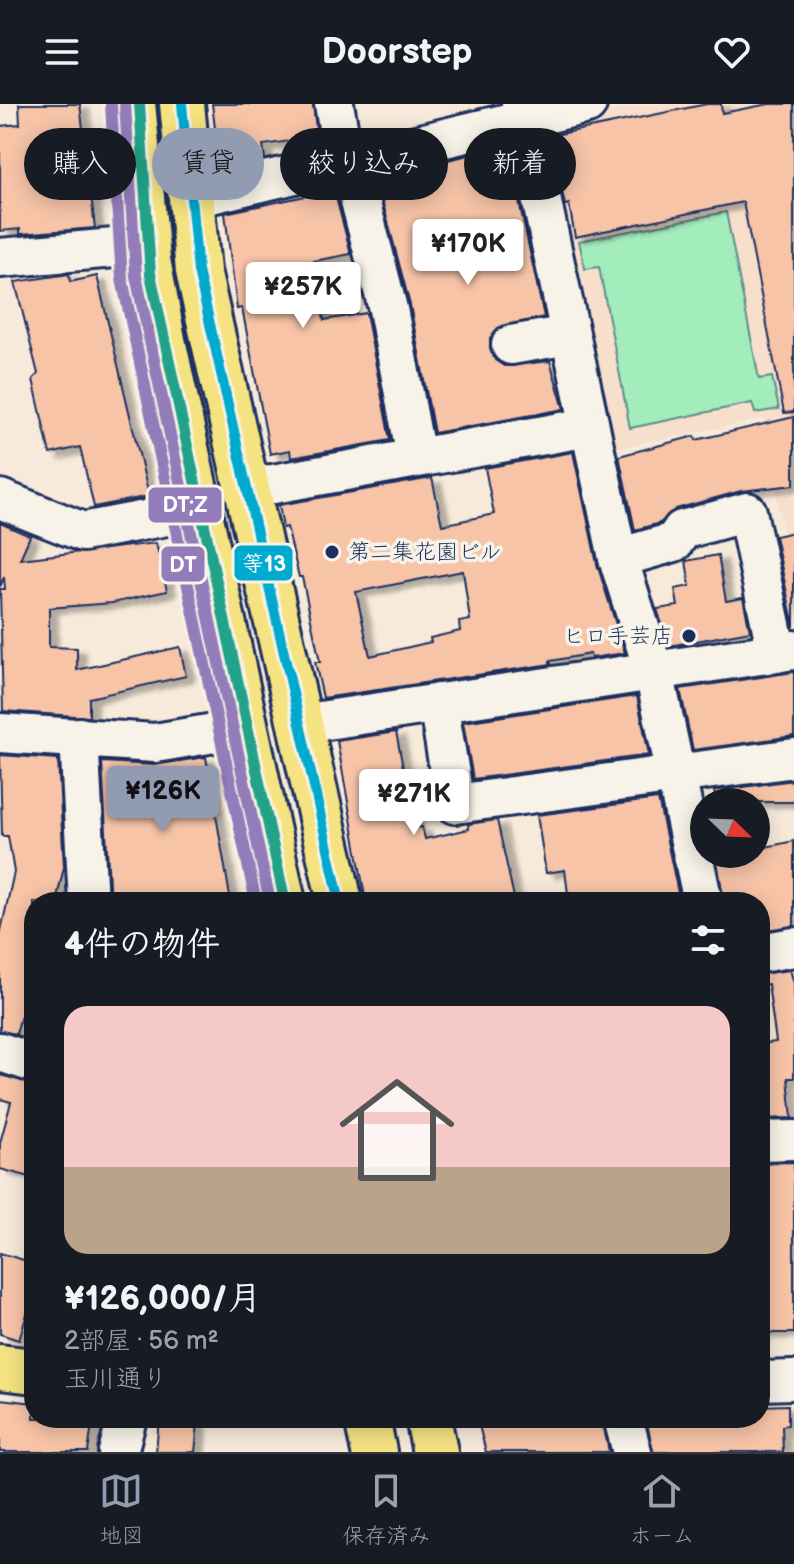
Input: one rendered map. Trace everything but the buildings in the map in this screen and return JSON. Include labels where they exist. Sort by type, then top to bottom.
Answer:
[{"type":"main road","points":[[114,104],[126,247],[177,514],[260,892]]},
{"type":"main road","points":[[133,104],[148,260],[163,340],[281,892]]},
{"type":"main road","points":[[168,104],[171,159],[193,321],[316,892]]},
{"type":"main road","points":[[182,104],[184,128]]},
{"type":"main road","points":[[190,200],[198,271],[214,348],[248,485],[338,892]]},
{"type":"main road","points":[[0,1367],[24,1370]]},
{"type":"main road","points":[[369,1428],[374,1452]]},
{"type":"main road","points":[[395,1428],[400,1452]]},
{"type":"main road","points":[[430,1428],[435,1452]]},
{"type":"main road","points":[[455,1428],[459,1452]]},
{"type":"street","points":[[334,104],[338,128]]},
{"type":"street","points":[[448,131],[522,110],[587,104]]},
{"type":"street","points":[[522,110],[618,558],[654,672],[701,892]]},
{"type":"street","points":[[360,200],[388,309],[416,457]]},
{"type":"street","points":[[0,258],[126,247]]},
{"type":"street","points":[[511,345],[569,335]]},
{"type":"street","points":[[248,485],[273,484],[589,427]]},
{"type":"street","points":[[0,499],[83,532],[177,514]]},
{"type":"street","points":[[300,724],[785,652],[747,512],[682,530],[674,542],[618,558]]},
{"type":"street","points":[[438,703],[455,804],[794,758]]},
{"type":"street","points":[[0,733],[155,743],[226,731]]},
{"type":"street","points":[[79,737],[87,892]]},
{"type":"street","points":[[770,951],[794,947]]},
{"type":"street","points":[[0,1052],[24,1060]]},
{"type":"street","points":[[770,1141],[794,1140]]},
{"type":"street","points":[[770,1381],[794,1380]]},
{"type":"street","points":[[118,1452],[124,1428]]},
{"type":"street","points":[[626,1428],[632,1452]]},
{"type":"shaded area","points":[[650,104],[794,104],[794,563],[788,564],[764,419],[602,451],[556,200],[576,200],[576,128],[543,126]]},
{"type":"green space","points":[[726,212],[759,379],[772,377],[779,409],[755,413],[752,403],[630,428],[599,267],[585,269],[579,241]]},
{"type":"transit line","name":"DT;Z","points":[[125,104],[136,276],[268,892]]},
{"type":"transit line","name":"DT","points":[[139,104],[150,274],[282,892]]},
{"type":"transit line","name":"等13","points":[[182,104],[198,271],[338,892]]},
{"type":"transit line","name":"DT","points":[[111,105],[122,279],[254,892]]},
{"type":"transit line","name":"等13","points":[[138,311],[177,514],[260,892]]},
{"type":"place","name":"第二集花園ビル","points":[[332,552]]},
{"type":"place","name":"ヒロ手芸店","points":[[689,636]]}]
